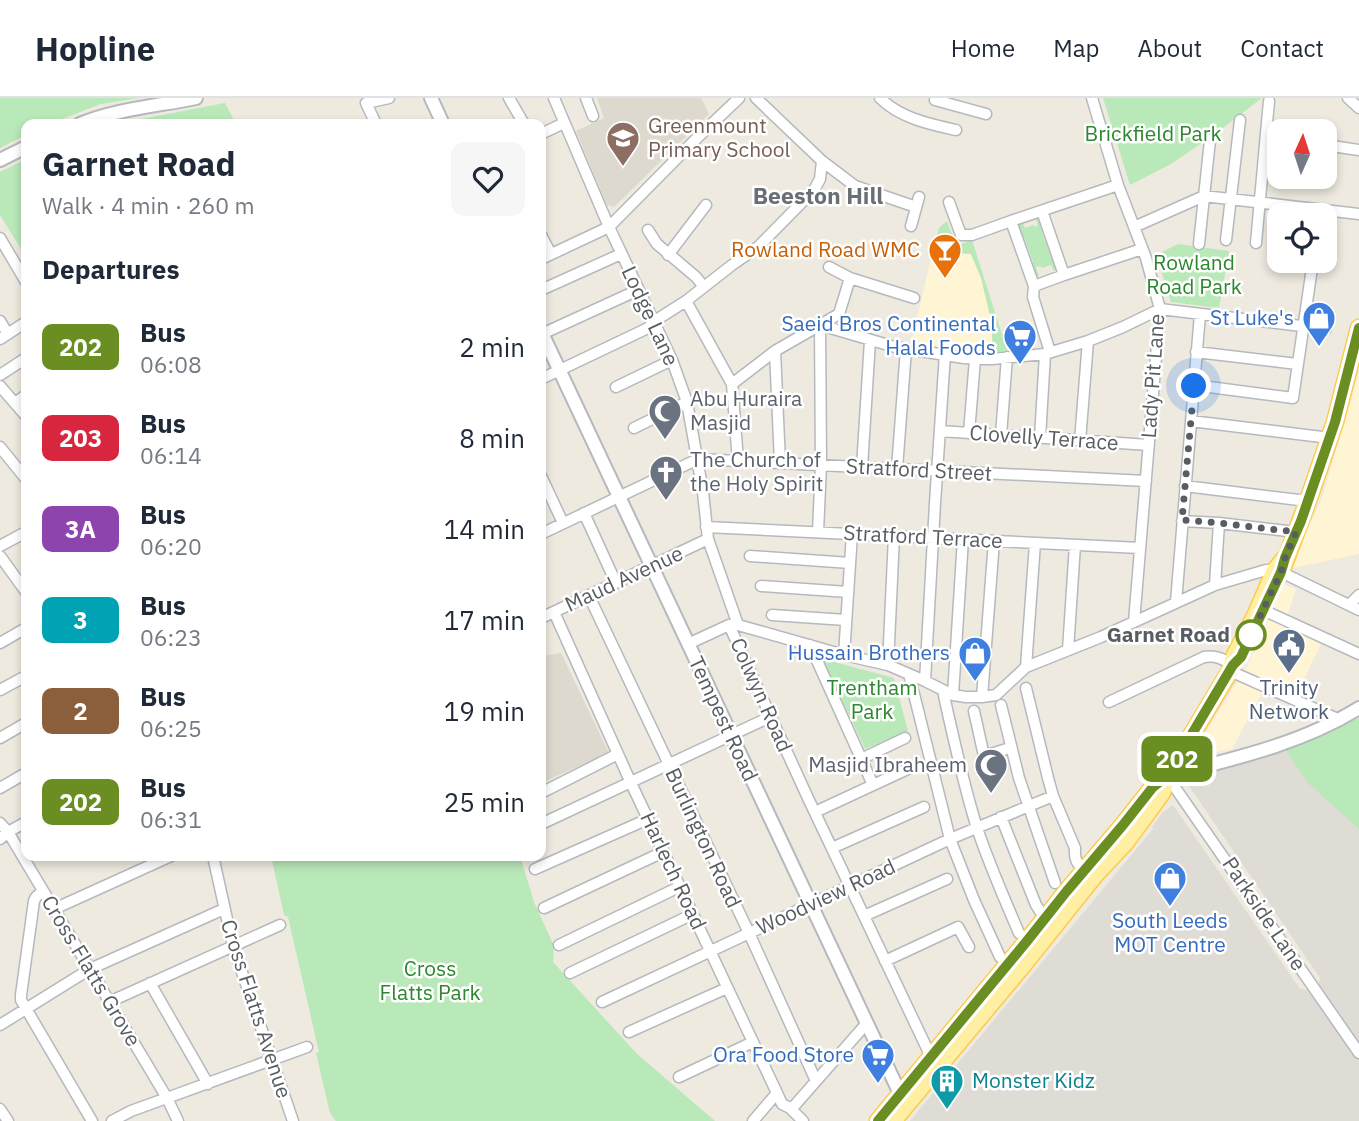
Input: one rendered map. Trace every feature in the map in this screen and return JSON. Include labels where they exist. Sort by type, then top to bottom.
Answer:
[{"type":"main road","points":[[878,1121],[903,1100],[1049,923],[1085,868],[1126,842],[1162,793],[1167,776],[1231,668],[1296,532],[1303,499],[1330,438],[1355,356],[1359,331]]},
{"type":"main road","points":[[1231,668],[1241,657],[1264,610],[1280,567]]},
{"type":"main road","points":[[893,1121],[903,1100]]},
{"type":"street","points":[[92,119],[118,111],[196,98]]},
{"type":"street","points":[[374,119],[366,103],[389,98]]},
{"type":"street","points":[[431,98],[441,119]]},
{"type":"street","points":[[509,98],[521,119]]},
{"type":"street","name":"Lodge Lane","points":[[554,98],[621,254],[672,360],[687,402],[698,459],[708,539],[733,625]]},
{"type":"street","points":[[586,98],[593,116]]},
{"type":"street","points":[[546,257],[609,227],[739,98]]},
{"type":"street","points":[[756,98],[822,161],[855,186],[918,202],[911,226]]},
{"type":"street","points":[[880,98],[904,116],[956,130]]},
{"type":"street","name":"Lady Pit Lane","points":[[1092,98],[1160,309],[1134,622]]},
{"type":"street","points":[[1348,98],[1359,108]]},
{"type":"street","points":[[1256,243],[1269,101]]},
{"type":"street","points":[[934,102],[986,114]]},
{"type":"street","points":[[1226,240],[1240,120]]},
{"type":"street","points":[[546,132],[564,123]]},
{"type":"street","points":[[1199,244],[1210,139]]},
{"type":"street","points":[[1337,147],[1359,150]]},
{"type":"street","points":[[0,160],[21,150]]},
{"type":"street","points":[[546,376],[648,328],[653,321],[686,302],[758,247],[814,190],[820,179],[822,161]]},
{"type":"street","points":[[949,202],[961,235],[972,235],[1118,185]]},
{"type":"street","points":[[1134,227],[1204,196],[1267,204]]},
{"type":"street","points":[[668,254],[706,205]]},
{"type":"street","points":[[1042,211],[1064,275]]},
{"type":"street","points":[[1337,213],[1358,214]]},
{"type":"street","points":[[1011,221],[1034,286],[1033,297],[1047,353],[1040,438]]},
{"type":"street","points":[[649,230],[657,244],[704,287]]},
{"type":"street","points":[[0,238],[21,274]]},
{"type":"street","points":[[1034,286],[1142,249]]},
{"type":"street","points":[[546,288],[621,254]]},
{"type":"street","points":[[829,267],[850,278],[914,298]]},
{"type":"street","points":[[1194,386],[1293,398],[1311,273]]},
{"type":"street","points":[[732,384],[775,351],[839,314],[850,278]]},
{"type":"street","points":[[546,330],[638,290]]},
{"type":"street","points":[[686,302],[732,384],[738,461]]},
{"type":"street","points":[[820,325],[906,349],[975,359],[1047,353],[1088,341],[1160,309],[1326,329]]},
{"type":"street","points":[[1175,603],[1200,314]]},
{"type":"street","points":[[0,321],[4,337],[21,325]]},
{"type":"street","points":[[818,532],[821,465],[820,325]]},
{"type":"street","points":[[862,467],[870,341]]},
{"type":"street","points":[[1080,441],[1088,341]]},
{"type":"street","name":"Tempest Road","points":[[546,343],[903,1100]]},
{"type":"street","points":[[897,469],[906,349]]},
{"type":"street","points":[[775,351],[780,463]]},
{"type":"street","points":[[1196,352],[1297,365]]},
{"type":"street","points":[[925,681],[946,355]]},
{"type":"street","points":[[1001,435],[1007,357]]},
{"type":"street","points":[[969,433],[975,359]]},
{"type":"street","points":[[616,387],[672,360]]},
{"type":"street","points":[[0,374],[21,361]]},
{"type":"street","points":[[0,386],[21,410]]},
{"type":"street","points":[[15,403],[21,399]]},
{"type":"street","points":[[634,428],[687,402]]},
{"type":"street","points":[[1191,421],[1330,438]]},
{"type":"street","name":"Clovelly Terrace","points":[[940,431],[1149,445]]},
{"type":"street","points":[[0,447],[21,473]]},
{"type":"street","name":"Stratford Street","points":[[546,532],[698,459],[1146,481]]},
{"type":"street","points":[[1185,486],[1303,499]]},
{"type":"street","points":[[546,487],[563,523]]},
{"type":"street","points":[[584,513],[618,582]]},
{"type":"street","points":[[1182,520],[1296,532]]},
{"type":"street","points":[[1215,585],[1219,523]]},
{"type":"street","name":"Stratford Terrace","points":[[706,527],[1140,548]]},
{"type":"street","points":[[0,546],[21,534]]},
{"type":"street","points":[[844,655],[852,534]]},
{"type":"street","points":[[888,666],[894,536]]},
{"type":"street","name":"Maud Avenue","points":[[546,616],[708,539]]},
{"type":"street","points":[[963,539],[948,693],[962,775],[977,828],[1019,933]]},
{"type":"street","points":[[982,697],[994,541]]},
{"type":"street","points":[[1027,667],[1035,543]]},
{"type":"street","points":[[1068,650],[1076,545]]},
{"type":"street","points":[[0,556],[21,585]]},
{"type":"street","points":[[750,556],[850,563]]},
{"type":"street","points":[[688,644],[733,625],[888,666],[948,693],[982,697],[996,695],[1027,667],[1215,585],[1266,570],[1280,567],[1359,610]]},
{"type":"street","points":[[761,586],[848,592]]},
{"type":"street","points":[[1349,605],[1359,595]]},
{"type":"street","name":"Burlington Road","points":[[589,596],[816,1081]]},
{"type":"street","points":[[1264,610],[1359,654]]},
{"type":"street","name":"Harlech Road","points":[[554,612],[679,887],[782,1104],[803,1121]]},
{"type":"street","points":[[772,615],[846,620]]},
{"type":"street","name":"Colwyn Road","points":[[733,625],[770,717],[934,1063]]},
{"type":"street","points":[[0,643],[21,631]]},
{"type":"street","points":[[810,645],[873,785]]},
{"type":"street","points":[[1110,702],[1204,657],[1220,657],[1231,668],[1265,687],[1340,720]]},
{"type":"street","points":[[909,674],[950,839],[1000,957]]},
{"type":"street","points":[[0,690],[21,679]]},
{"type":"street","points":[[1026,688],[1053,796],[1085,868]]},
{"type":"street","points":[[1001,705],[1019,778],[1055,883]]},
{"type":"street","points":[[1167,776],[1286,743],[1340,720],[1359,708]]},
{"type":"street","points":[[974,711],[984,756],[1010,748]]},
{"type":"street","points":[[546,822],[770,717]]},
{"type":"street","points":[[0,738],[21,726]]},
{"type":"street","points":[[861,759],[905,738]]},
{"type":"street","points":[[546,790],[618,754]]},
{"type":"street","points":[[815,812],[912,767]]},
{"type":"street","points":[[0,788],[21,776]]},
{"type":"street","name":"Parkside Lane","points":[[1167,776],[1359,1053]]},
{"type":"street","points":[[1006,781],[1019,778]]},
{"type":"street","name":"Woodview Road","points":[[601,1002],[950,839],[1053,796]]},
{"type":"street","points":[[832,848],[924,807]]},
{"type":"street","points":[[1001,817],[1036,905],[1049,923]]},
{"type":"street","points":[[535,869],[648,819]]},
{"type":"street","points":[[3,831],[21,824]]},
{"type":"street","name":"Cross Flatts Grove","points":[[3,831],[21,858]]},
{"type":"street","points":[[544,908],[663,852]]},
{"type":"street","name":"Cross Flatts Grove","points":[[23,861],[167,1098],[178,1121]]},
{"type":"street","points":[[54,909],[160,861]]},
{"type":"street","name":"Cross Flatts Avenue","points":[[214,861],[233,946],[293,1121]]},
{"type":"street","points":[[864,916],[947,879]]},
{"type":"street","points":[[558,945],[679,887]]},
{"type":"street","points":[[43,891],[34,901],[21,1000],[92,1121]]},
{"type":"street","points":[[0,1025],[90,969],[224,909]]},
{"type":"street","points":[[570,973],[693,914]]},
{"type":"street","points":[[109,1002],[280,925]]},
{"type":"street","points":[[885,961],[958,927],[969,947]]},
{"type":"street","points":[[150,983],[208,1084]]},
{"type":"street","points":[[629,1031],[727,988]]},
{"type":"street","points":[[790,1108],[867,1024]]},
{"type":"street","points":[[679,1077],[753,1042]]},
{"type":"street","points":[[112,1121],[131,1111],[307,1047]]},
{"type":"street","points":[[753,1121],[777,1093]]},
{"type":"street","points":[[0,1109],[8,1121]]},
{"type":"shaded area","name":"Greenmount Primary School","points":[[597,98],[701,98],[709,114],[614,207],[607,205],[576,131],[604,118]]},
{"type":"shaded area","points":[[933,251],[971,254],[981,278],[992,324],[992,354],[911,342]]},
{"type":"shaded area","points":[[1359,373],[1359,554],[1289,569],[1322,498]]},
{"type":"shaded area","points":[[1284,584],[1296,589],[1286,620],[1324,637],[1295,699],[1265,687],[1232,749],[1190,758],[1247,666]]},
{"type":"shaded area","points":[[561,653],[609,753],[546,781],[546,655]]},
{"type":"shaded area","points":[[1359,718],[1359,1121],[910,1121],[1153,829],[1163,812],[1173,805],[1300,989],[1317,991],[1320,978],[1187,783],[1228,767],[1285,751]]},
{"type":"green space","points":[[0,98],[139,98],[101,104],[62,119],[21,119],[21,138],[0,148]]},
{"type":"green space","name":"Brickfield Park","points":[[1103,98],[1262,98],[1171,164],[1130,185]]},
{"type":"green space","points":[[225,103],[233,119],[140,119]]},
{"type":"green space","points":[[21,162],[21,249],[0,215],[0,172]]},
{"type":"green space","points":[[1041,217],[1044,228],[1042,232],[1058,270],[1054,271],[1051,265],[1036,267],[1039,276],[1034,275],[1031,266],[1033,262],[1017,225],[1023,223],[1025,228],[1038,226],[1036,219]]},
{"type":"green space","points":[[947,221],[956,246],[972,240],[1007,350],[992,354],[992,324],[981,278],[971,254],[933,251],[939,228]]},
{"type":"green space","name":"Rowland Road Park","points":[[1178,244],[1229,251],[1219,308],[1171,302],[1156,255]]},
{"type":"green space","name":"Trentham Park","points":[[823,659],[894,678],[908,731],[865,749]]},
{"type":"green space","points":[[1359,718],[1359,829],[1308,783],[1285,749]]},
{"type":"green space","name":"Cross Flatts Park","points":[[272,861],[522,861],[534,902],[554,946],[553,962],[636,1053],[715,1121],[336,1121],[330,1113],[288,917],[284,915]]},
{"type":"bus line","name":"202","points":[[878,1121],[1153,787],[1167,776],[1233,665],[1241,657],[1281,572],[1314,485],[1335,422],[1359,328]]},
{"type":"place","name":"Greenmount Primary School","points":[[623,168]]},
{"type":"place","name":"Rowland Road WMC","points":[[945,280]]},
{"type":"place","name":"St Luke's","points":[[1319,348]]},
{"type":"place","name":"Saeid Bros Continental Halal Foods","points":[[1020,366]]},
{"type":"place","name":"Abu Huraira Masjid","points":[[665,441]]},
{"type":"place","name":"The Church of the Holy Spirit","points":[[666,502]]},
{"type":"place","name":"Garnet Road","points":[[1251,635]]},
{"type":"place","name":"Trinity Network","points":[[1289,675]]},
{"type":"place","name":"Hussain Brothers","points":[[975,683]]},
{"type":"place","name":"Masjid Ibraheem","points":[[991,795]]},
{"type":"place","name":"South Leeds MOT Centre","points":[[1170,908]]},
{"type":"place","name":"Ora Food Store","points":[[878,1085]]},
{"type":"place","name":"Monster Kidz","points":[[947,1111]]},
{"type":"district","name":"Beeston Hill","points":[[818,196]]},
{"type":"route","points":[[1194,386],[1182,520],[1296,532],[1281,572],[1251,635]]}]
